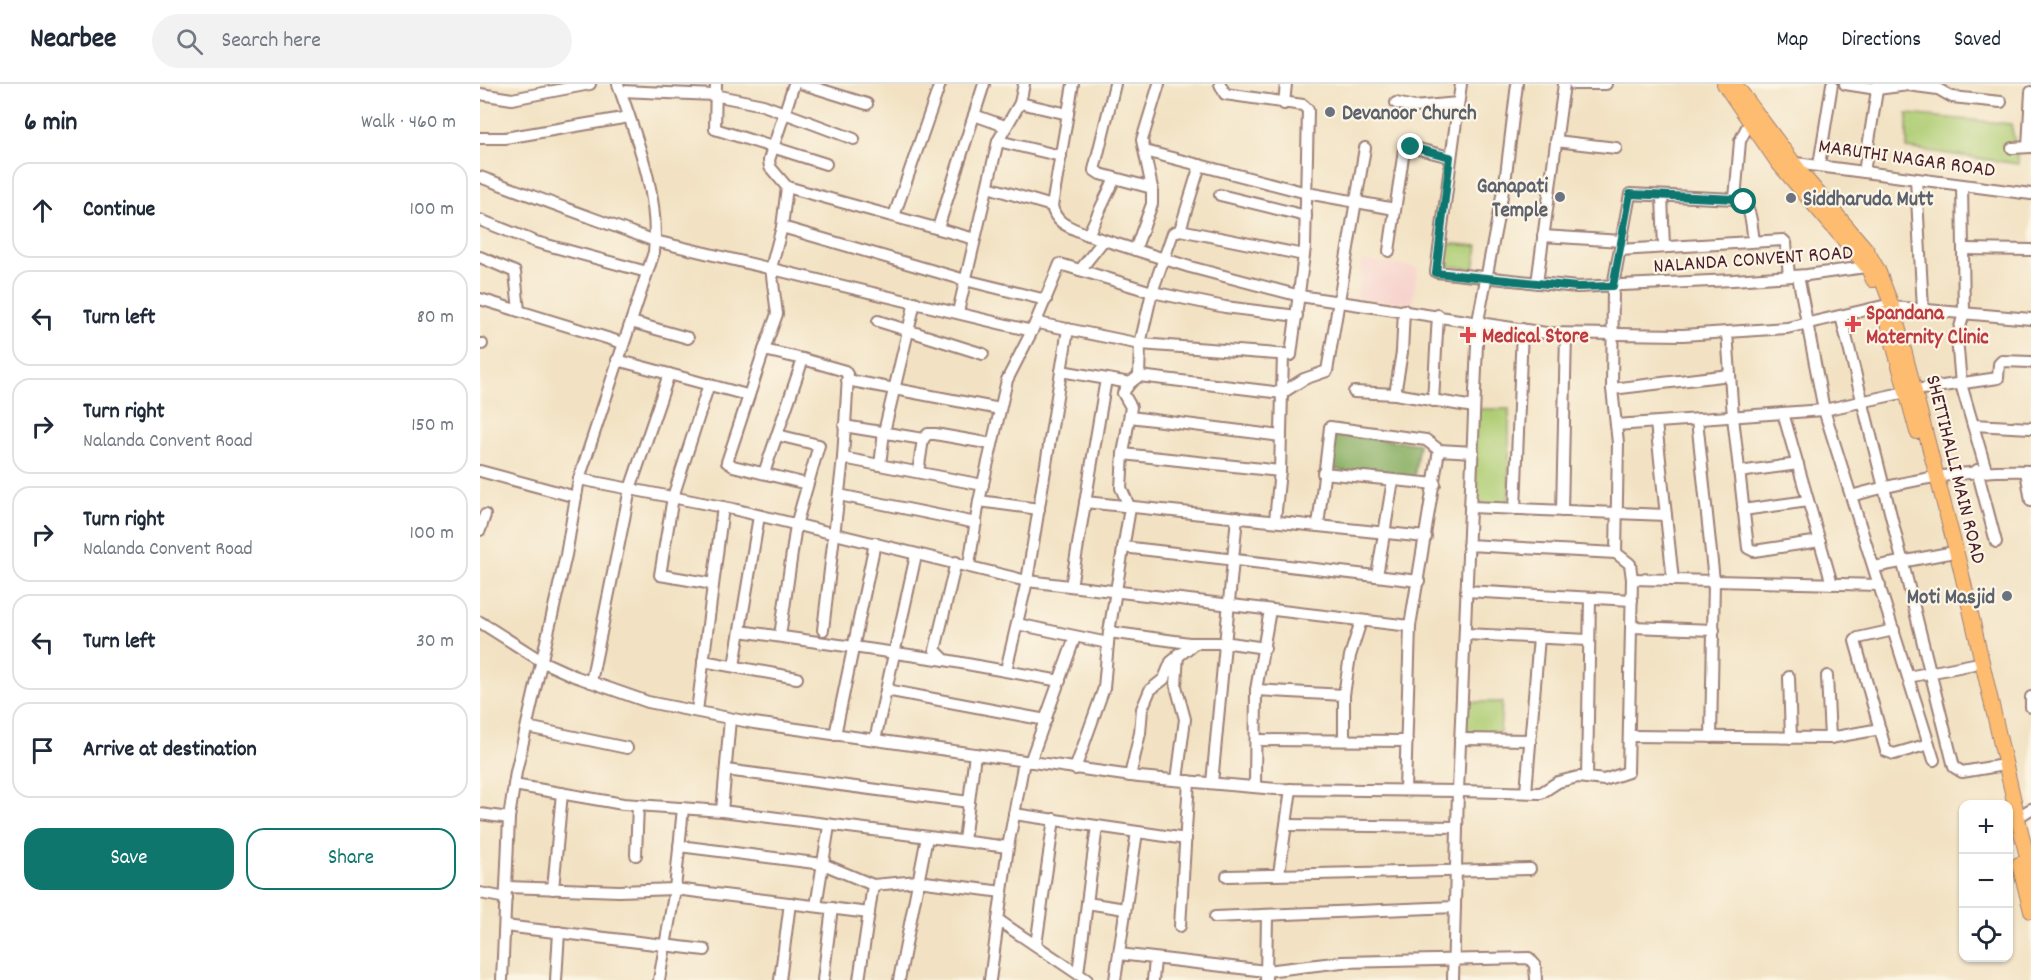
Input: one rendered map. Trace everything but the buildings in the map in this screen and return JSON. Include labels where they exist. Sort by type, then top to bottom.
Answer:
[{"type":"main road","name":"SHETTIHALLI MAIN ROAD","points":[[1724,84],[1749,123],[1785,162],[1872,267],[1888,306],[1934,476],[2009,800]]},
{"type":"main road","name":"SHETTIHALLI MAIN ROAD","points":[[1735,84],[1785,162]]},
{"type":"main road","name":"SHETTIHALLI MAIN ROAD","points":[[1934,476],[1949,553],[2005,800]]},
{"type":"main road","name":"SHETTIHALLI MAIN ROAD","points":[[2013,817],[2031,875]]},
{"type":"main road","name":"SHETTIHALLI MAIN ROAD","points":[[2013,817],[2031,911]]},
{"type":"street","points":[[480,94],[512,99],[590,84]]},
{"type":"street","points":[[794,84],[769,164],[787,188],[975,240]]},
{"type":"street","points":[[803,84],[867,104]]},
{"type":"street","points":[[894,216],[940,84]]},
{"type":"street","points":[[938,228],[984,84]]},
{"type":"street","points":[[958,312],[998,141],[1020,103],[1024,84]]},
{"type":"street","points":[[1073,84],[1052,206],[1054,217],[1060,223],[1103,241],[1300,296],[1566,334],[1683,335],[1727,332],[1806,325],[1888,306],[2031,319]]},
{"type":"street","points":[[1115,84],[1094,170],[1152,188]]},
{"type":"street","points":[[1135,250],[1152,204],[1152,188],[1142,140],[1159,84]]},
{"type":"street","points":[[480,177],[655,241],[958,312],[1035,327],[1068,329],[1140,344],[1291,355],[1304,255],[1308,110],[1303,105],[1225,94],[1220,84]]},
{"type":"street","points":[[1284,104],[1287,84]]},
{"type":"street","name":"NALANDA CONVENT ROAD","points":[[1461,84],[1436,273],[1537,284],[1613,286],[1793,276],[1872,267]]},
{"type":"street","points":[[1453,980],[1455,869],[1478,321],[1506,175],[1517,84]]},
{"type":"street","points":[[1537,284],[1564,84]]},
{"type":"street","points":[[1574,84],[1606,84]]},
{"type":"street","points":[[1819,165],[1832,84]]},
{"type":"street","points":[[1845,84],[1878,87],[1930,86],[1952,97],[2001,102]]},
{"type":"street","points":[[1864,172],[1878,87]]},
{"type":"street","points":[[502,980],[509,818],[514,785],[543,662],[579,479],[647,273],[655,241],[655,214],[620,88],[715,90],[784,112],[854,139]]},
{"type":"street","points":[[715,90],[715,129],[826,164]]},
{"type":"street","points":[[2012,148],[2029,147],[2031,92]]},
{"type":"street","points":[[1020,103],[1068,114]]},
{"type":"street","points":[[1396,104],[1414,107],[1457,108]]},
{"type":"street","points":[[1417,109],[1457,108]]},
{"type":"street","points":[[974,115],[1005,126]]},
{"type":"street","points":[[480,138],[505,138],[629,117]]},
{"type":"street","points":[[1735,199],[1740,141],[1749,123]]},
{"type":"street","points":[[998,141],[1061,156]]},
{"type":"street","points":[[1556,141],[1616,148]]},
{"type":"street","points":[[1389,251],[1404,150],[1407,146],[1450,157]]},
{"type":"street","points":[[1061,371],[1106,379],[1282,393],[1304,379],[1327,371],[1354,201],[1365,148]]},
{"type":"street","points":[[1144,151],[1307,193],[1395,209]]},
{"type":"street","name":"MARUTHI NAGAR ROAD","points":[[1785,162],[2031,194]]},
{"type":"street","points":[[1180,230],[1200,165]]},
{"type":"street","points":[[1088,234],[1115,178]]},
{"type":"street","points":[[1916,179],[1923,309]]},
{"type":"street","points":[[1962,185],[1964,313],[1958,338],[1961,384],[1973,425],[1996,542]]},
{"type":"street","points":[[988,187],[1052,206]]},
{"type":"street","points":[[787,188],[782,227],[771,268],[777,314],[747,395],[727,462],[807,484]]},
{"type":"street","points":[[1616,553],[1616,425],[1612,389],[1613,286],[1630,194],[1735,199],[1744,202],[1748,207],[1754,241]]},
{"type":"street","points":[[1220,195],[1306,216]]},
{"type":"street","points":[[1662,196],[1664,247]]},
{"type":"street","points":[[480,220],[536,242],[647,273]]},
{"type":"street","points":[[782,227],[965,280],[1046,300]]},
{"type":"street","points":[[1075,769],[1101,700],[1130,507],[1121,488],[1123,454],[1131,407],[1124,393],[1135,380],[1140,344],[1152,292],[1173,233],[1180,230],[1304,255]]},
{"type":"street","points":[[1543,236],[1621,245],[1664,247],[1779,239],[1786,243],[1824,410],[1934,760]]},
{"type":"street","points":[[1080,270],[1103,241]]},
{"type":"street","points":[[1963,249],[2031,250]]},
{"type":"street","points":[[480,257],[515,272],[519,311]]},
{"type":"street","points":[[969,565],[979,501],[1007,380],[1035,327],[1060,264],[1152,292],[1225,307],[1297,316]]},
{"type":"street","points":[[480,299],[623,343]]},
{"type":"street","points":[[880,465],[884,432],[915,302]]},
{"type":"street","points":[[1395,394],[1402,352],[1404,310]]},
{"type":"street","points":[[1433,400],[1438,315]]},
{"type":"street","points":[[1841,316],[1956,771],[1998,766]]},
{"type":"street","points":[[878,321],[982,354]]},
{"type":"street","points":[[631,322],[688,338]]},
{"type":"street","points":[[1006,670],[1027,581],[1068,329]]},
{"type":"street","points":[[1515,508],[1522,329]]},
{"type":"street","points":[[1727,332],[1733,417],[1749,551],[1820,541]]},
{"type":"street","points":[[1562,510],[1566,334]]},
{"type":"street","points":[[764,350],[845,371],[847,380],[843,458],[824,630]]},
{"type":"street","points":[[1275,520],[1280,471],[1283,354]]},
{"type":"street","points":[[764,473],[803,359]]},
{"type":"street","points":[[617,360],[747,395]]},
{"type":"street","points":[[1616,425],[1824,410],[1910,391],[1998,378],[2000,362],[2031,363]]},
{"type":"street","points":[[591,682],[630,489],[669,374]]},
{"type":"street","points":[[1612,389],[1730,375]]},
{"type":"street","points":[[1071,586],[1106,379]]},
{"type":"street","points":[[847,380],[1000,409]]},
{"type":"street","points":[[709,384],[673,497],[660,575],[713,584]]},
{"type":"street","points":[[1354,392],[1395,394],[1474,407]]},
{"type":"street","points":[[1783,413],[1832,584]]},
{"type":"street","points":[[1130,417],[1281,436]]},
{"type":"street","points":[[1697,420],[1714,582],[1711,737]]},
{"type":"street","points":[[1656,423],[1672,580]]},
{"type":"street","points":[[1973,425],[2031,428]]},
{"type":"street","points":[[844,426],[923,439]]},
{"type":"street","points":[[1318,526],[1330,427],[1426,440],[1439,450],[1473,452]]},
{"type":"street","points":[[918,472],[923,439],[928,434],[992,444]]},
{"type":"street","points":[[777,435],[819,445],[796,525],[780,636]]},
{"type":"street","points":[[1406,790],[1410,626],[1439,450]]},
{"type":"street","points":[[1123,454],[1280,471]]},
{"type":"street","points":[[843,458],[983,485]]},
{"type":"street","points":[[1739,472],[1798,464]]},
{"type":"street","points":[[1851,496],[1934,476],[1981,470],[2028,471],[2031,501]]},
{"type":"street","points":[[480,471],[576,497]]},
{"type":"street","points":[[1323,473],[1435,484]]},
{"type":"street","points":[[579,479],[723,507],[916,555],[969,565],[1027,581],[1410,626]]},
{"type":"street","points":[[1377,576],[1393,480]]},
{"type":"street","points":[[839,495],[975,523]]},
{"type":"street","points":[[979,501],[1039,509]]},
{"type":"street","points":[[1743,510],[1808,501]]},
{"type":"street","points":[[1085,502],[1426,537]]},
{"type":"street","points":[[697,711],[723,507]]},
{"type":"street","points":[[1470,507],[1666,515]]},
{"type":"street","points":[[480,530],[485,515]]},
{"type":"street","points":[[734,666],[759,516]]},
{"type":"street","points":[[1212,783],[1237,517]]},
{"type":"street","points":[[835,735],[875,543]]},
{"type":"street","points":[[480,622],[543,662],[648,702],[730,719],[1075,769],[1189,782],[1291,789],[1541,793],[1558,782],[1587,778],[1604,780],[1628,772],[1632,627],[1630,564],[1616,553],[1468,545]]},
{"type":"street","points":[[1124,547],[1419,580]]},
{"type":"street","points":[[1874,567],[1949,553]]},
{"type":"street","points":[[875,740],[916,555]]},
{"type":"street","points":[[945,660],[935,650],[956,562]]},
{"type":"street","points":[[1632,579],[1880,585]]},
{"type":"street","points":[[1466,591],[1632,600]]},
{"type":"street","points":[[1587,778],[1590,598]]},
{"type":"street","points":[[1255,787],[1256,690],[1270,610]]},
{"type":"street","points":[[1344,740],[1344,695],[1350,656],[1361,621]]},
{"type":"street","points":[[1017,624],[1075,637],[1225,643],[1265,648]]},
{"type":"street","points":[[1632,627],[1714,630]]},
{"type":"street","points":[[1894,630],[1858,638],[1855,641],[1880,729],[1889,754],[1929,744]]},
{"type":"street","points":[[740,631],[945,660],[1060,681]]},
{"type":"street","points":[[1465,634],[1588,640]]},
{"type":"street","points":[[994,978],[998,920],[1014,814],[1027,761],[1046,720],[1075,637]]},
{"type":"street","points":[[1526,792],[1539,637]]},
{"type":"street","points":[[1176,641],[1179,656],[1176,686],[1185,719],[1177,780]]},
{"type":"street","points":[[1130,776],[1140,733],[1142,709],[1150,690],[1164,679],[1171,662],[1195,643]]},
{"type":"street","points":[[703,661],[797,678]]},
{"type":"street","points":[[1908,677],[1974,664]]},
{"type":"street","points":[[1827,676],[1830,738]]},
{"type":"street","points":[[1789,677],[1791,738]]},
{"type":"street","points":[[1164,679],[1176,686]]},
{"type":"street","points":[[886,690],[1046,720]]},
{"type":"street","points":[[1256,690],[1344,695]]},
{"type":"street","points":[[2031,697],[2031,707]]},
{"type":"street","points":[[722,811],[730,719]]},
{"type":"street","points":[[527,727],[627,747]]},
{"type":"street","points":[[1629,736],[1830,738],[1880,729]]},
{"type":"street","points":[[1460,739],[1530,740]]},
{"type":"street","points":[[1256,740],[1407,741]]},
{"type":"street","points":[[964,841],[975,754]]},
{"type":"street","points":[[726,770],[969,802]]},
{"type":"street","points":[[1180,926],[1189,782]]},
{"type":"street","points":[[514,785],[638,805],[722,811],[1008,846]]},
{"type":"street","points":[[1279,874],[1291,789]]},
{"type":"street","points":[[553,889],[562,793]]},
{"type":"street","points":[[636,855],[638,805]]},
{"type":"street","points":[[659,980],[675,889],[683,808]]},
{"type":"street","points":[[2013,817],[2031,809]]},
{"type":"street","points":[[480,813],[509,818]]},
{"type":"street","points":[[1014,814],[1186,839]]},
{"type":"street","points":[[1036,945],[1054,819]]},
{"type":"street","points":[[1286,825],[1457,827]]},
{"type":"street","points":[[816,906],[830,826]]},
{"type":"street","points":[[1078,973],[1097,826]]},
{"type":"street","points":[[1115,980],[1137,832]]},
{"type":"street","points":[[899,980],[927,837]]},
{"type":"street","points":[[679,846],[823,864],[873,885],[918,881],[1002,892]]},
{"type":"street","points":[[1227,876],[1530,869]]},
{"type":"street","points":[[859,980],[873,885]]},
{"type":"street","points":[[480,893],[553,889],[619,891],[675,889],[869,912]]},
{"type":"street","points":[[780,980],[790,903]]},
{"type":"street","points":[[1087,903],[1125,909]]},
{"type":"street","points":[[1215,917],[1455,907]]},
{"type":"street","points":[[823,980],[832,908]]},
{"type":"street","points":[[1266,976],[1267,915]]},
{"type":"street","points":[[998,920],[1088,980]]},
{"type":"street","points":[[505,926],[705,950]]},
{"type":"street","points":[[556,980],[559,932]]},
{"type":"street","points":[[1119,954],[1266,976],[1330,963],[1529,958],[1535,965],[1536,980]]},
{"type":"street","points":[[1153,980],[1155,960]]},
{"type":"shaded area","points":[[1362,260],[1418,268],[1412,304],[1357,298]]},
{"type":"green space","points":[[1907,114],[2011,124],[2019,164],[1907,148]]},
{"type":"green space","points":[[1442,243],[1478,246],[1474,269],[1439,265]]},
{"type":"green space","points":[[1474,409],[1509,409],[1509,505],[1474,505]]},
{"type":"green space","points":[[1335,434],[1419,444],[1414,480],[1329,469]]},
{"type":"green space","points":[[1466,702],[1502,702],[1500,732],[1465,733]]},
{"type":"place","name":"Devanoor Church","points":[[1330,112]]},
{"type":"place","name":"Ganapati Temple","points":[[1560,197]]},
{"type":"place","name":"Siddharuda Mutt","points":[[1791,198]]},
{"type":"place","name":"Spandana Maternity Clinic","points":[[1853,324]]},
{"type":"place","name":"Medical Store","points":[[1468,335]]},
{"type":"place","name":"Moti Masjid","points":[[2007,596]]},
{"type":"route","points":[[1411,147],[1450,157],[1440,242],[1436,256],[1436,273],[1577,287],[1613,286],[1630,194],[1735,199],[1744,202]]}]
